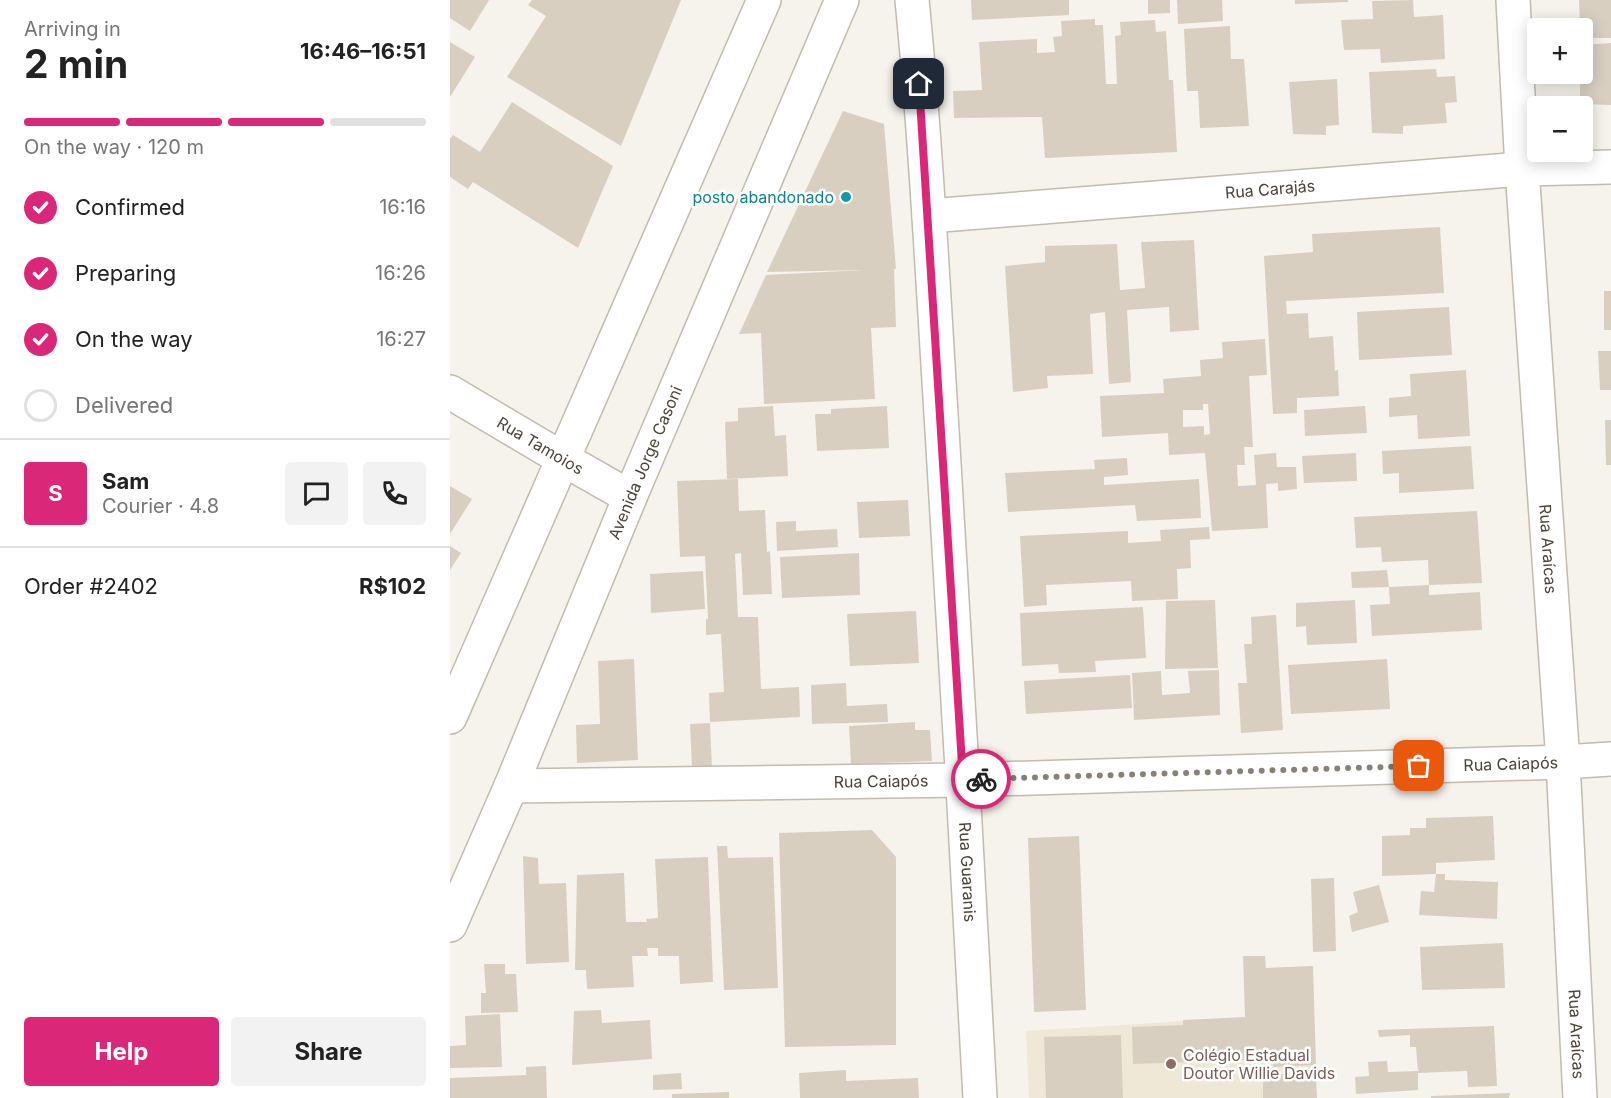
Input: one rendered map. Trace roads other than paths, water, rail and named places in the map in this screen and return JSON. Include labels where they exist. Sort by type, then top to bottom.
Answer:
[{"type":"street","points":[[450,717],[764,0]]},
{"type":"street","name":"Avenida Jorge Casoni","points":[[450,925],[511,786],[630,497],[842,0]]},
{"type":"street","name":"Rua Guaranis","points":[[912,0],[929,216],[980,1098]]},
{"type":"street","name":"Rua Araícas","points":[[1513,0],[1522,169],[1563,762],[1580,1098]]},
{"type":"street","name":"Rua Carajás","points":[[929,216],[1522,169],[1611,167]]},
{"type":"street","name":"Rua Tamoios","points":[[450,392],[630,497]]},
{"type":"street","name":"Rua Caiapós","points":[[511,786],[963,780],[1611,759]]},
{"type":"place","name":"posto abandonado","points":[[846,197]]},
{"type":"place","name":"Colégio Estadual Doutor Willie Davids","points":[[1171,1064]]}]
